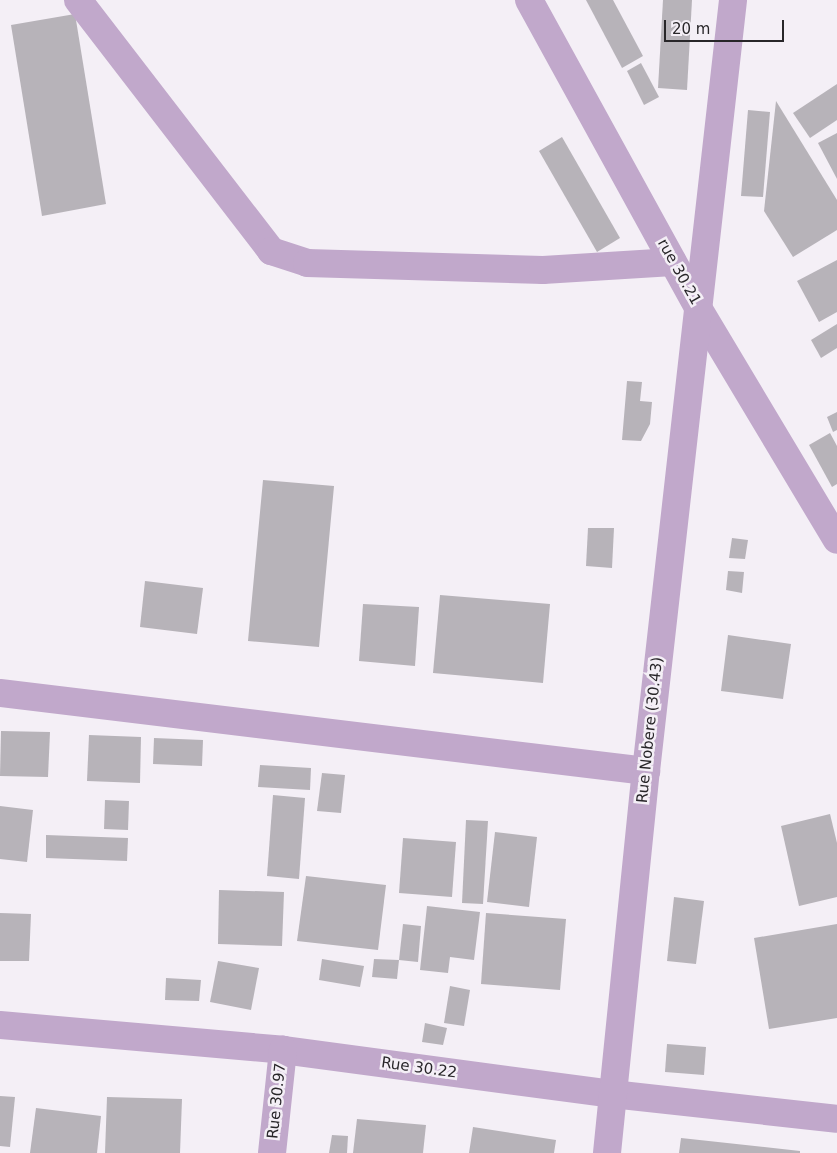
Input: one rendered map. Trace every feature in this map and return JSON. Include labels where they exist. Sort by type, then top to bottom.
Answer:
[{"type":"street","points":[[78,0],[271,251],[307,263],[543,270],[673,262]]},
{"type":"street","name":"rue 30.21","points":[[529,0],[698,308],[837,540]]},
{"type":"street","name":"Rue Nobere (30.43)","points":[[607,1153],[646,771],[732,0]]},
{"type":"street","points":[[0,693],[646,771]]},
{"type":"street","name":"Rue 30.22","points":[[0,1026],[283,1050],[612,1094],[837,1119]]},
{"type":"street","name":"Rue 30.97","points":[[272,1153],[283,1050]]},
{"type":"building","points":[[586,0],[613,0],[643,56],[622,68]]},
{"type":"building","points":[[663,0],[692,0],[687,90],[658,88]]},
{"type":"building","points":[[75,14],[106,204],[42,216],[11,25]]},
{"type":"building","points":[[641,63],[659,97],[644,105],[627,71]]},
{"type":"building","points":[[837,84],[837,120],[810,138],[793,113]]},
{"type":"building","points":[[776,101],[837,200],[837,230],[793,257],[764,211]]},
{"type":"building","points":[[748,110],[770,112],[763,197],[741,196]]},
{"type":"building","points":[[837,133],[837,179],[818,143]]},
{"type":"building","points":[[562,137],[620,238],[597,252],[539,151]]},
{"type":"building","points":[[837,260],[837,312],[819,322],[797,281]]},
{"type":"building","points":[[837,324],[837,348],[821,358],[811,340]]},
{"type":"building","points":[[627,381],[642,382],[640,401],[652,402],[650,424],[641,441],[622,440]]},
{"type":"building","points":[[837,412],[837,430],[833,432],[827,417]]},
{"type":"building","points":[[830,433],[837,446],[837,484],[832,487],[809,445]]},
{"type":"building","points":[[263,480],[334,486],[319,647],[248,641]]},
{"type":"building","points":[[588,528],[614,528],[612,568],[586,566]]},
{"type":"building","points":[[732,538],[748,540],[745,559],[729,558]]},
{"type":"building","points":[[728,571],[744,572],[742,593],[726,590]]},
{"type":"building","points":[[145,581],[203,588],[197,634],[140,627]]},
{"type":"building","points":[[440,595],[550,604],[543,683],[433,673]]},
{"type":"building","points":[[363,604],[419,607],[415,666],[359,661]]},
{"type":"building","points":[[728,635],[791,644],[783,699],[721,691]]},
{"type":"building","points":[[1,731],[50,732],[48,777],[0,776]]},
{"type":"building","points":[[89,735],[141,737],[140,783],[87,781]]},
{"type":"building","points":[[154,738],[203,740],[202,766],[153,764]]},
{"type":"building","points":[[260,765],[311,768],[310,790],[258,787]]},
{"type":"building","points":[[322,773],[345,775],[341,813],[317,811]]},
{"type":"building","points":[[273,795],[305,798],[299,879],[267,876]]},
{"type":"building","points":[[105,800],[129,801],[128,830],[104,829]]},
{"type":"building","points":[[0,806],[33,810],[27,862],[0,859]]},
{"type":"building","points":[[830,814],[837,843],[837,897],[799,906],[781,826]]},
{"type":"building","points":[[466,820],[488,821],[483,904],[462,903]]},
{"type":"building","points":[[495,832],[537,837],[529,907],[487,902]]},
{"type":"building","points":[[46,835],[128,838],[127,861],[46,858]]},
{"type":"building","points":[[403,838],[456,842],[452,897],[399,893]]},
{"type":"building","points":[[306,876],[386,885],[378,950],[297,941]]},
{"type":"building","points":[[219,890],[284,892],[282,946],[218,944]]},
{"type":"building","points":[[674,897],[704,901],[696,964],[667,961]]},
{"type":"building","points":[[427,906],[480,912],[474,960],[450,957],[448,973],[420,970]]},
{"type":"building","points":[[0,913],[31,914],[29,961],[0,961]]},
{"type":"building","points":[[486,913],[566,919],[560,990],[481,984]]},
{"type":"building","points":[[403,924],[421,926],[418,962],[399,960]]},
{"type":"building","points":[[837,924],[837,1018],[769,1029],[754,938]]},
{"type":"building","points":[[322,959],[364,966],[360,987],[319,980]]},
{"type":"building","points":[[374,959],[399,960],[397,979],[372,977]]},
{"type":"building","points":[[218,961],[259,968],[251,1010],[210,1002]]},
{"type":"building","points":[[166,978],[201,980],[199,1001],[165,1000]]},
{"type":"building","points":[[450,986],[470,990],[464,1026],[444,1023]]},
{"type":"building","points":[[425,1023],[447,1028],[443,1045],[422,1042]]},
{"type":"building","points":[[667,1044],[706,1047],[704,1075],[665,1072]]},
{"type":"building","points":[[0,1096],[15,1097],[10,1147],[0,1146]]},
{"type":"building","points":[[107,1097],[182,1099],[180,1153],[105,1153]]},
{"type":"building","points":[[36,1108],[101,1116],[97,1153],[30,1153]]},
{"type":"building","points":[[357,1119],[426,1125],[423,1153],[353,1153]]},
{"type":"building","points":[[473,1127],[556,1140],[554,1153],[469,1153]]},
{"type":"building","points":[[332,1135],[348,1136],[347,1153],[329,1153]]},
{"type":"building","points":[[681,1138],[800,1151],[800,1153],[679,1153]]}]
